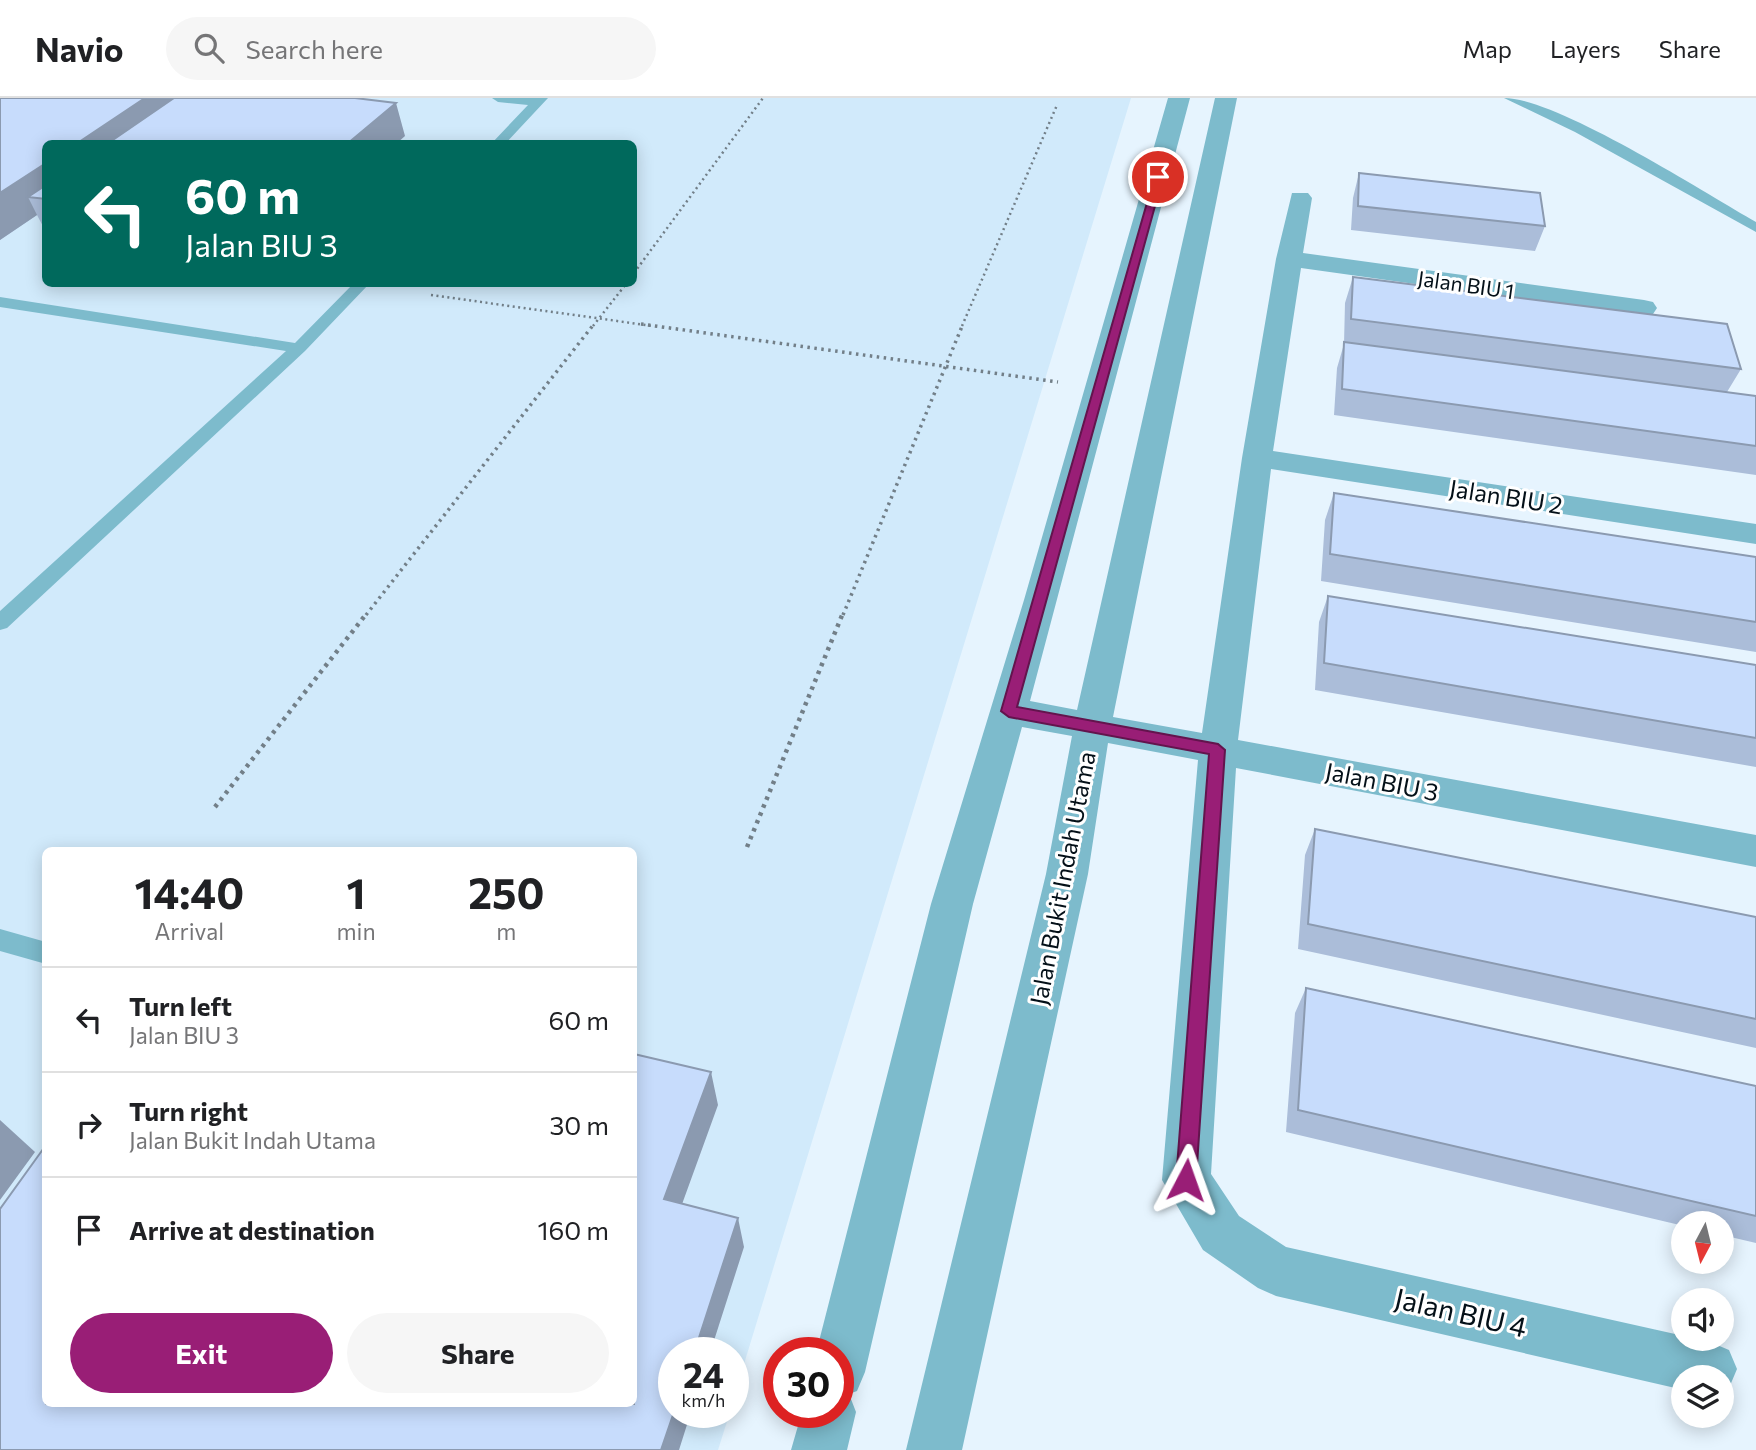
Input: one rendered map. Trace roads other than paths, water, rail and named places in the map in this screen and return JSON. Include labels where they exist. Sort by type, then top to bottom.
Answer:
[{"type":"street","points":[[847,1337],[952,904],[1100,388],[1179,98]]},
{"type":"street","name":"Jalan Bukit Indah Utama","points":[[934,1450],[1067,874],[1092,727],[1226,98]]},
{"type":"street","points":[[1218,750],[1257,458],[1300,198]]},
{"type":"street","name":"Jalan BIU 1","points":[[1289,259],[1644,309]]},
{"type":"street","name":"Jalan BIU 2","points":[[1257,458],[1756,534]]},
{"type":"street","name":"Jalan BIU 3","points":[[1009,711],[1756,851]]},
{"type":"street","name":"Jalan BIU 4","points":[[1218,750],[1186,1180],[1221,1233],[1276,1270],[1692,1365]]},
{"type":"street","points":[[820,1450],[825,1428]]},
{"type":"lane","points":[[498,98],[540,100]]},
{"type":"lane","points":[[1510,98],[1580,129],[1756,228]]},
{"type":"lane","points":[[502,140],[540,100]]},
{"type":"lane","points":[[0,623],[299,348],[358,287]]},
{"type":"lane","points":[[0,302],[299,348]]},
{"type":"lane","points":[[0,940],[42,952]]}]
